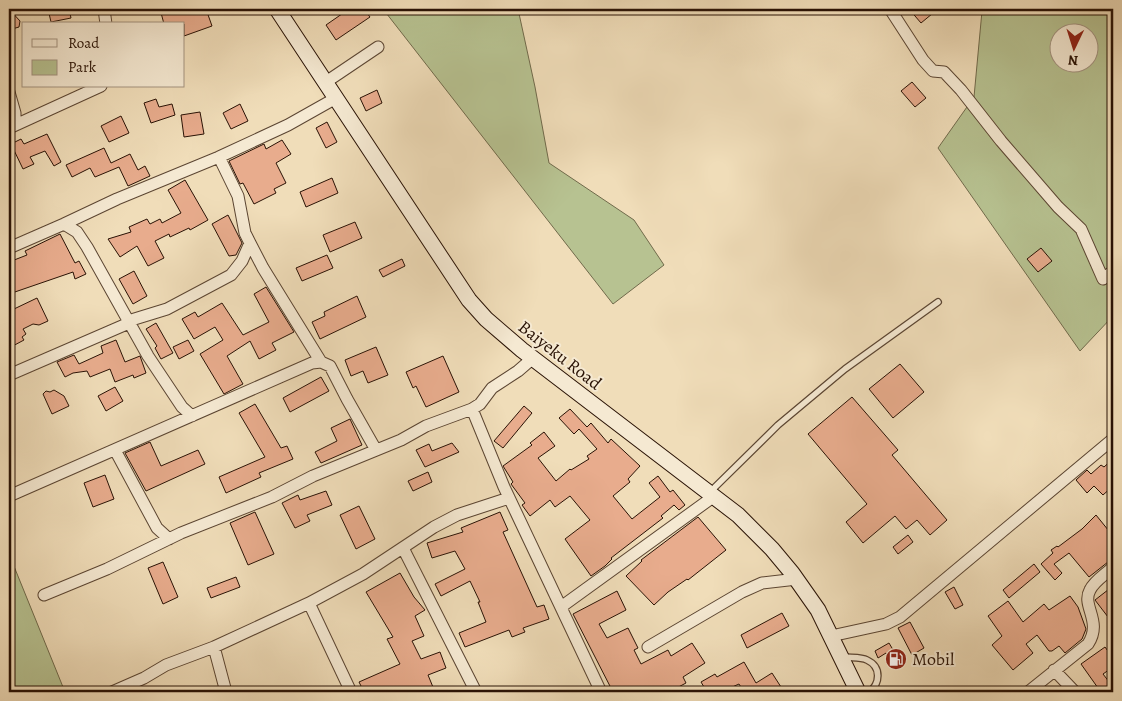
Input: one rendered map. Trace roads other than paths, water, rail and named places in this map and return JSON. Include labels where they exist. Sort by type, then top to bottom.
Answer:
[{"type":"main road","name":"Baiyeku Road","points":[[277,9],[469,300],[486,319],[533,358],[738,516],[766,542],[797,579],[818,610],[858,692]]},
{"type":"street","points":[[104,9],[106,22]]},
{"type":"street","points":[[890,9],[923,60],[933,71],[944,72],[961,90],[1001,141],[1058,206],[1081,229],[1103,279],[1113,270]]},
{"type":"street","points":[[326,82],[378,47]]},
{"type":"street","points":[[12,126],[97,88]]},
{"type":"street","points":[[9,92],[15,113],[12,126]]},
{"type":"street","points":[[9,248],[117,199],[220,157],[288,125],[336,98]]},
{"type":"street","points":[[15,113],[27,119]]},
{"type":"street","points":[[220,157],[238,196],[245,233],[263,268],[321,362]]},
{"type":"street","points":[[77,232],[79,217]]},
{"type":"street","points":[[64,224],[77,232],[87,247],[148,356],[188,418]]},
{"type":"street","points":[[9,374],[128,322],[167,309],[231,274],[242,261],[250,243]]},
{"type":"street","points":[[44,595],[107,569],[169,539],[272,497],[313,476],[401,440],[426,426],[472,409],[480,404],[492,388],[518,371],[533,358]]},
{"type":"street","points":[[9,496],[312,363],[321,362],[330,366],[376,450]]},
{"type":"street","points":[[472,409],[509,498],[601,692]]},
{"type":"street","points":[[832,636],[886,624],[900,617],[1113,439]]},
{"type":"street","points":[[116,450],[157,528],[169,539]]},
{"type":"street","points":[[561,607],[711,495]]},
{"type":"street","points":[[112,692],[144,678],[176,660],[214,647],[309,603],[363,574],[457,515],[509,498]]},
{"type":"street","points":[[403,548],[476,692]]},
{"type":"street","points":[[1028,692],[1088,644],[1093,635],[1094,626],[1088,593],[1090,588],[1113,568]]},
{"type":"street","points":[[648,647],[742,592],[762,583],[797,579]]},
{"type":"street","points":[[309,603],[351,692]]},
{"type":"street","points":[[214,647],[226,692]]},
{"type":"street","points":[[1054,670],[1075,692]]},
{"type":"lane","points":[[711,495],[778,425],[845,369],[938,302]]},
{"type":"lane","points":[[842,657],[866,659],[873,664],[878,671],[878,679],[872,691],[869,692]]},
{"type":"place","name":"Mobil","points":[[896,659]]}]
